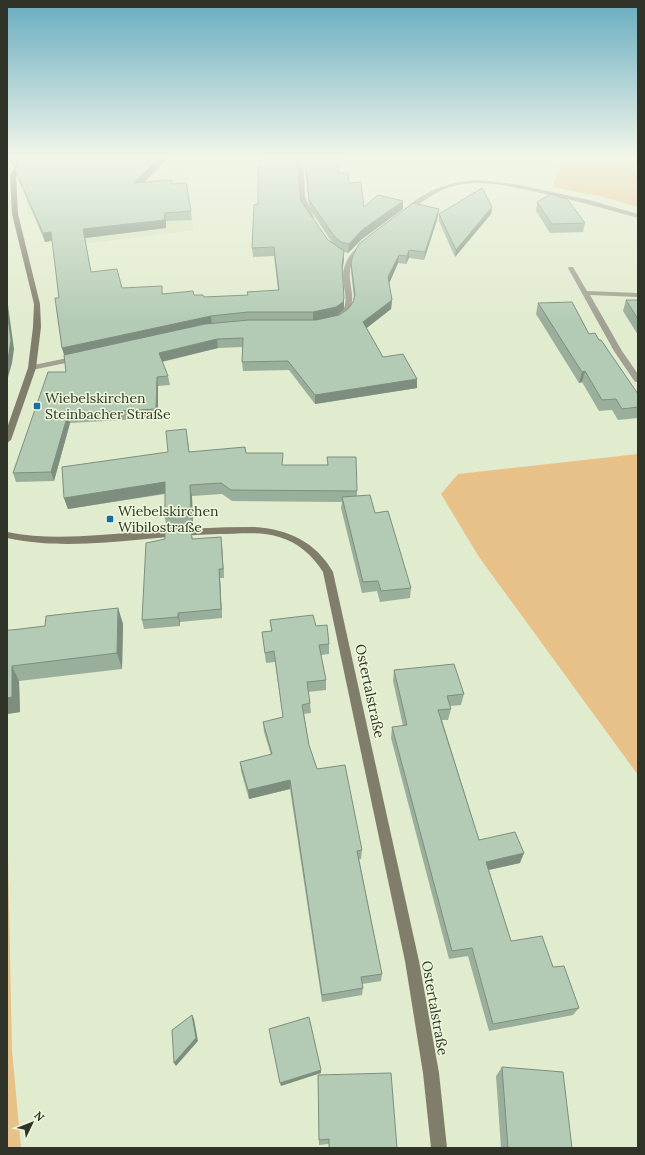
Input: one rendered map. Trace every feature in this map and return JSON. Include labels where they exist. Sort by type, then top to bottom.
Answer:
[{"type":"main road","points":[[7,440],[32,368],[37,327],[37,304],[15,212]]},
{"type":"main road","name":"Ostertalstraße","points":[[7,535],[41,540],[75,540],[201,531],[263,531],[279,534],[303,543],[318,555],[328,572],[401,908],[424,1023],[436,1114],[438,1148]]},
{"type":"street","points":[[306,212],[313,222]]},
{"type":"street","points":[[398,217],[406,212]]},
{"type":"street","points":[[625,212],[638,216]]},
{"type":"street","points":[[337,320],[349,311],[350,304],[345,275],[347,256],[369,239]]},
{"type":"street","points":[[571,268],[618,351],[638,380]]},
{"type":"street","points":[[585,293],[638,295]]},
{"type":"street","points":[[32,368],[87,356]]},
{"type":"shaded area","points":[[28,212],[48,212],[28,215]]},
{"type":"shaded area","points":[[67,212],[192,212],[193,230],[73,245]]},
{"type":"shaded area","points":[[638,454],[638,775],[479,557],[441,494],[458,474]]},
{"type":"shaded area","points":[[7,811],[12,1050],[21,1148],[7,1148]]},
{"type":"building","points":[[34,212],[179,212],[165,213],[164,220],[83,229],[91,272],[117,269],[122,288],[162,286],[162,294],[193,291],[194,295],[203,295],[204,297],[248,295],[247,292],[279,290],[274,247],[252,248],[254,212],[309,212],[328,240],[344,251],[342,265],[344,298],[343,302],[336,307],[313,312],[248,312],[211,316],[62,348],[55,298],[59,298],[51,232],[43,233]]},
{"type":"building","points":[[317,212],[388,212],[362,230],[349,244],[341,242],[334,236]]},
{"type":"building","points":[[401,212],[438,212],[425,252],[409,250],[407,256],[399,255],[388,277],[392,300],[363,322],[383,357],[403,354],[417,379],[315,395],[288,361],[242,362],[243,338],[217,339],[159,353],[168,376],[157,377],[156,409],[68,414],[51,472],[13,473],[48,372],[66,372],[64,355],[205,324],[249,320],[316,320],[339,315],[348,309],[353,302],[355,295],[351,263],[353,255],[359,244]]},
{"type":"building","points":[[442,212],[488,212],[456,250],[439,214]]},
{"type":"building","points":[[544,212],[577,212],[585,223],[552,224]]},
{"type":"building","points":[[626,300],[638,300],[638,319]]},
{"type":"building","points":[[572,302],[589,334],[595,333],[599,340],[601,340],[638,394],[638,407],[622,409],[616,399],[602,400],[585,371],[582,372],[538,303]]},
{"type":"building","points":[[7,311],[11,340],[7,360]]},
{"type":"building","points":[[186,429],[189,452],[245,447],[246,453],[283,453],[282,465],[328,465],[327,457],[356,457],[357,491],[231,490],[221,483],[190,485],[191,516],[165,518],[165,482],[64,498],[62,467],[168,452],[166,431]]},
{"type":"building","points":[[370,495],[375,513],[388,511],[411,588],[381,591],[378,581],[363,582],[342,497]]},
{"type":"building","points":[[191,527],[192,539],[221,537],[223,569],[219,569],[221,609],[178,613],[178,617],[142,620],[146,543],[165,539],[165,529]]},
{"type":"building","points":[[118,608],[117,653],[12,666],[12,697],[7,698],[7,630],[45,626],[46,616]]},
{"type":"building","points":[[313,615],[316,626],[327,625],[329,644],[319,645],[326,680],[307,682],[310,703],[302,705],[309,745],[317,769],[345,765],[362,850],[357,851],[382,974],[361,977],[363,988],[322,995],[290,780],[248,790],[240,762],[272,754],[263,722],[283,717],[274,651],[265,653],[262,632],[272,631],[270,620]]},
{"type":"building","points":[[454,664],[464,694],[447,696],[451,709],[438,710],[479,840],[515,832],[524,853],[486,862],[511,941],[542,936],[553,967],[564,966],[579,1008],[493,1024],[472,948],[452,951],[392,727],[407,725],[394,670]]},
{"type":"building","points":[[192,1015],[196,1038],[174,1063],[172,1030]]},
{"type":"building","points":[[309,1017],[321,1070],[280,1083],[269,1029]]},
{"type":"building","points":[[502,1067],[563,1072],[572,1148],[508,1148]]},
{"type":"building","points":[[391,1073],[397,1148],[329,1148],[329,1139],[319,1140],[318,1075]]},
{"type":"place","name":"Wiebelskirchen Steinbacher Straße","points":[[37,406]]},
{"type":"place","name":"Wiebelskirchen Wibilostraße","points":[[110,519]]}]
